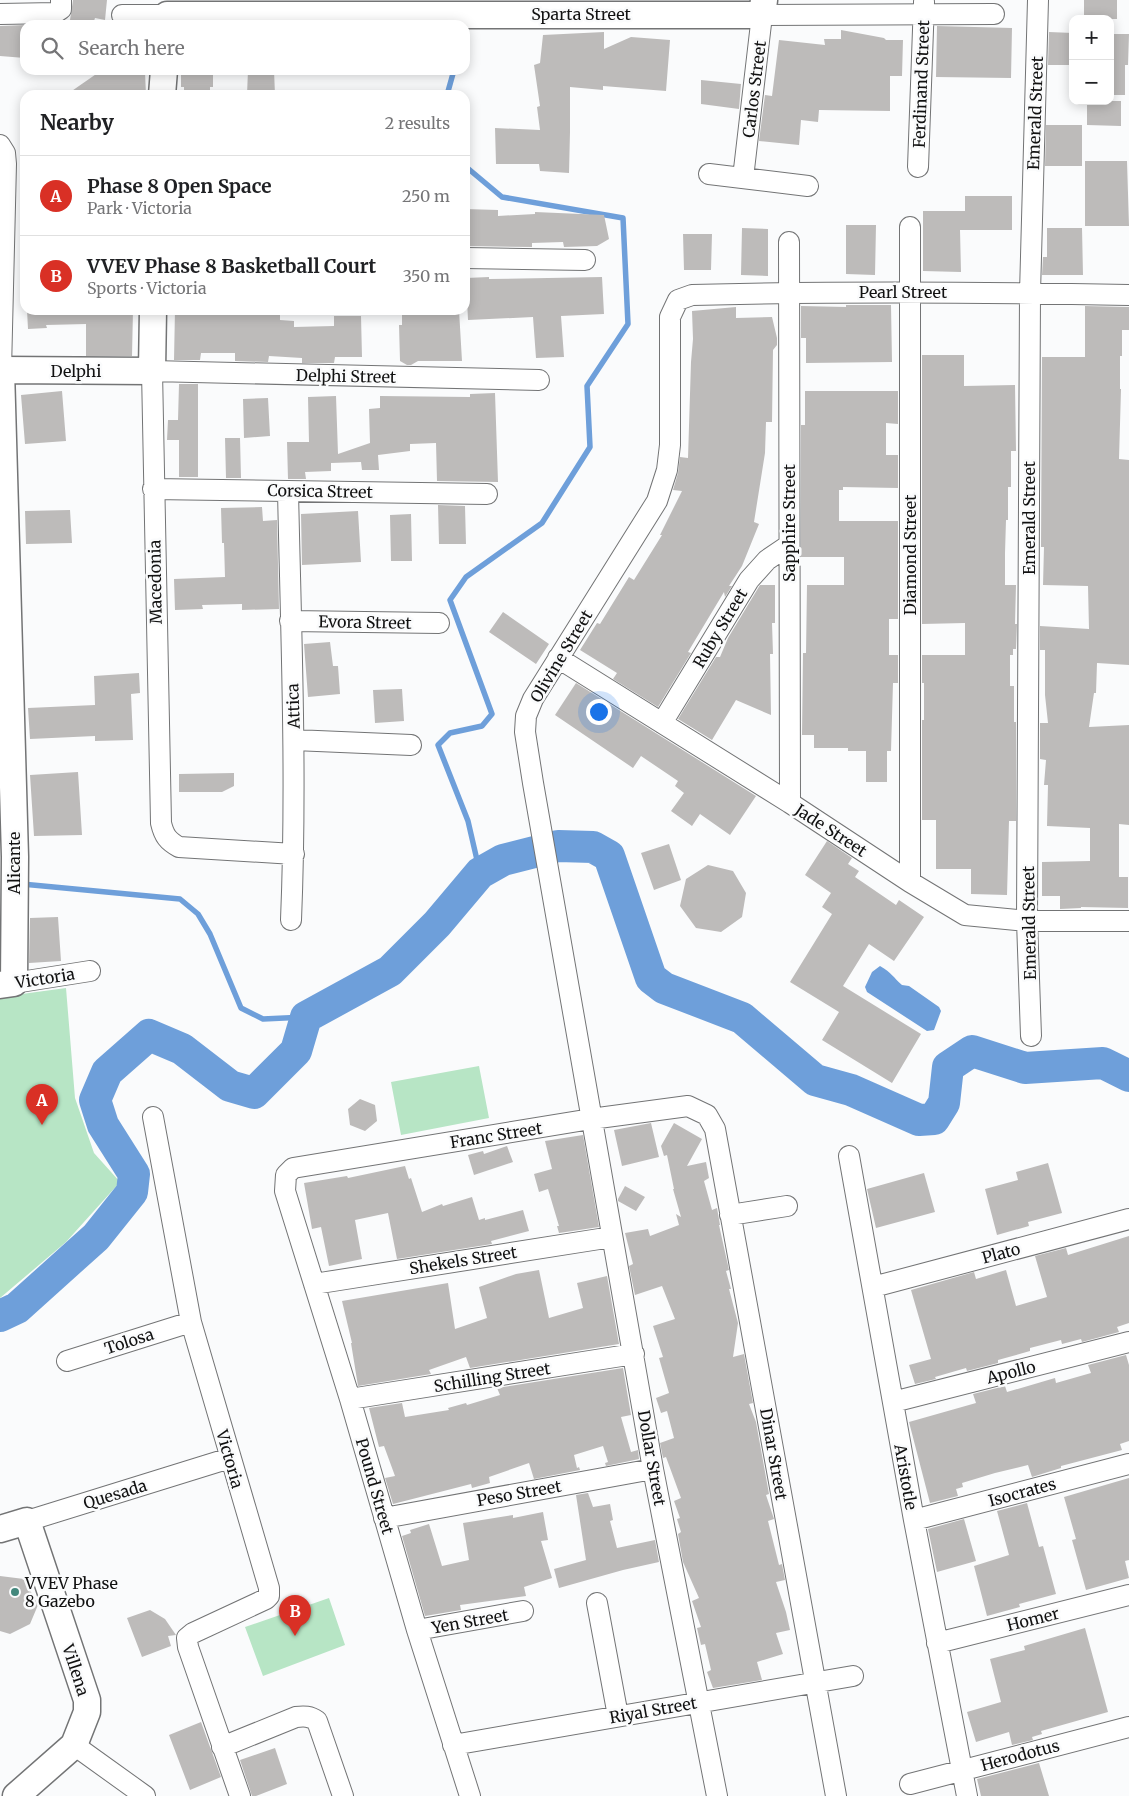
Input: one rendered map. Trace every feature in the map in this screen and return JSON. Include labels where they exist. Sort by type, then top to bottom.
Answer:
[{"type":"street","points":[[0,14],[55,13],[61,9],[62,0]]},
{"type":"street","name":"Emerald Street","points":[[1031,1036],[1028,922],[1030,293],[1038,0]]},
{"type":"street","name":"Sparta Street","points":[[179,14],[451,15],[517,7],[923,7],[994,14]]},
{"type":"street","name":"Ferdinand Street","points":[[918,167],[923,7]]},
{"type":"street","name":"Carlos Street","points":[[743,178],[763,8]]},
{"type":"street","points":[[122,15],[179,14]]},
{"type":"street","points":[[162,90],[164,75]]},
{"type":"street","name":"Alicante","points":[[0,144],[5,153],[6,164],[1,370],[15,857],[14,915],[7,984]]},
{"type":"street","points":[[708,174],[808,186]]},
{"type":"street","name":"Diamond Street","points":[[910,228],[910,882]]},
{"type":"street","name":"Sapphire Street","points":[[789,242],[790,803]]},
{"type":"street","points":[[470,258],[585,260]]},
{"type":"street","name":"Pearl Street","points":[[678,300],[692,295],[788,292],[1129,295]]},
{"type":"street","name":"Olivine Street","points":[[591,1119],[539,822],[525,732],[526,716],[533,700],[558,658],[657,501],[667,470],[670,445],[670,317],[678,300]]},
{"type":"street","name":"Macedonia","points":[[153,315],[153,489],[161,823],[164,835],[170,842],[179,847],[294,854]]},
{"type":"street","name":"Delphi","points":[[1,370],[152,371]]},
{"type":"street","name":"Delphi Street","points":[[152,371],[539,380]]},
{"type":"street","name":"Corsica Street","points":[[153,489],[487,494]]},
{"type":"street","name":"Attica","points":[[288,491],[294,740],[294,854],[291,920]]},
{"type":"street","name":"Ruby Street","points":[[662,723],[749,580],[767,560],[789,544]]},
{"type":"street","name":"Evora Street","points":[[290,621],[439,622]]},
{"type":"street","name":"Jade Street","points":[[558,658],[965,915],[1028,922],[1129,921]]},
{"type":"street","points":[[294,740],[411,745]]},
{"type":"street","name":"Victoria","points":[[7,984],[90,971]]},
{"type":"street","name":"Franc Street","points":[[286,1175],[293,1168],[591,1119],[688,1106],[707,1115]]},
{"type":"street","name":"Dinar Street","points":[[707,1115],[716,1129],[836,1796]]},
{"type":"street","name":"Victoria","points":[[153,1117],[191,1322],[269,1592],[269,1596],[266,1599],[193,1633],[187,1638],[188,1647],[240,1796]]},
{"type":"street","name":"Dollar Street","points":[[591,1119],[653,1469],[717,1796]]},
{"type":"street","name":"Aristotle","points":[[850,1156],[914,1520],[967,1796]]},
{"type":"street","name":"Pound Street","points":[[286,1175],[285,1191],[350,1399],[417,1630],[470,1796]]},
{"type":"street","points":[[730,1215],[787,1206]]},
{"type":"street","name":"Plato","points":[[873,1287],[1129,1219]]},
{"type":"street","name":"Shekels Street","points":[[314,1284],[612,1237]]},
{"type":"street","name":"Tolosa","points":[[67,1361],[191,1322]]},
{"type":"street","name":"Apollo","points":[[893,1402],[1129,1342]]},
{"type":"street","name":"Schilling Street","points":[[350,1399],[634,1354]]},
{"type":"street","name":"Quesada","points":[[11,1525],[230,1458]]},
{"type":"street","name":"Isocrates","points":[[914,1520],[1129,1464]]},
{"type":"street","name":"Peso Street","points":[[384,1518],[653,1469]]},
{"type":"street","name":"Villena","points":[[11,1525],[87,1700],[87,1712],[74,1745],[16,1796]]},
{"type":"street","name":"Homer","points":[[937,1643],[1129,1595]]},
{"type":"street","points":[[597,1603],[618,1716]]},
{"type":"street","name":"Yen Street","points":[[417,1630],[523,1611]]},
{"type":"street","name":"Riyal Street","points":[[453,1745],[853,1676]]},
{"type":"street","points":[[222,1747],[296,1717],[307,1716],[313,1718],[317,1721],[343,1796]]},
{"type":"street","name":"Herodotus","points":[[910,1784],[1129,1727]]},
{"type":"street","points":[[74,1745],[146,1796]]},
{"type":"green space","points":[[66,988],[75,1098],[94,1153],[120,1182],[66,1242],[0,1298],[0,997]]},
{"type":"green space","points":[[479,1066],[489,1118],[401,1135],[391,1082]]},
{"type":"green space","points":[[329,1598],[345,1645],[263,1676],[245,1627]]},
{"type":"water","points":[[880,966],[902,985],[909,986],[939,1007],[941,1011],[934,1030],[927,1031],[867,992],[865,987],[872,972]]},
{"type":"building","points":[[73,0],[107,0],[105,20],[95,18],[94,20],[70,20]]},
{"type":"building","points":[[1084,0],[1117,0],[1117,19],[1114,19],[1114,15],[1084,15]]},
{"type":"building","points":[[20,25],[20,58],[0,56],[0,26]]},
{"type":"building","points":[[937,26],[1012,28],[1011,78],[936,77]]},
{"type":"building","points":[[841,30],[884,38],[886,40],[903,40],[902,76],[890,76],[890,111],[819,110],[818,122],[801,120],[799,145],[759,141],[765,95],[772,96],[779,40],[825,45],[824,39],[841,39]]},
{"type":"building","points":[[604,32],[604,49],[631,37],[670,40],[666,91],[603,86],[603,90],[570,87],[569,173],[540,171],[539,164],[496,164],[495,128],[540,130],[537,107],[540,106],[534,65],[540,63],[543,35]]},
{"type":"building","points":[[1049,32],[1069,33],[1069,65],[1048,65]]},
{"type":"building","points":[[1114,34],[1129,34],[1128,65],[1125,65],[1125,95],[1114,95]]},
{"type":"building","points":[[95,75],[145,75],[146,90],[73,90]]},
{"type":"building","points":[[181,75],[213,75],[213,87],[210,87],[210,90],[184,90],[184,87],[181,87]]},
{"type":"building","points":[[248,75],[274,75],[275,90],[247,90]]},
{"type":"building","points":[[701,80],[741,84],[739,109],[701,104]]},
{"type":"building","points":[[1114,101],[1121,101],[1121,126],[1087,125],[1087,105],[1114,105]]},
{"type":"building","points":[[1046,125],[1082,125],[1082,166],[1045,166]]},
{"type":"building","points":[[1085,161],[1127,161],[1129,226],[1085,226]]},
{"type":"building","points":[[965,196],[1012,196],[1012,230],[960,230],[961,272],[923,271],[923,211],[965,211]]},
{"type":"building","points":[[470,209],[498,210],[498,216],[535,214],[535,212],[604,215],[609,239],[597,246],[564,247],[563,242],[532,243],[532,247],[470,246]]},
{"type":"building","points":[[846,225],[876,225],[875,275],[846,274]]},
{"type":"building","points":[[742,228],[768,229],[768,276],[741,275]]},
{"type":"building","points":[[1047,228],[1082,228],[1083,275],[1042,275],[1043,257],[1047,257]]},
{"type":"building","points":[[683,234],[712,234],[711,270],[684,270]]},
{"type":"building","points":[[602,277],[604,314],[561,316],[564,357],[536,358],[533,317],[468,320],[468,315],[470,315],[470,278]]},
{"type":"building","points":[[846,305],[891,305],[892,362],[806,363],[806,338],[801,338],[801,306],[846,307]]},
{"type":"building","points":[[1085,306],[1129,307],[1129,330],[1122,330],[1122,356],[1120,356],[1119,459],[1129,460],[1129,665],[1097,663],[1096,693],[1094,693],[1089,727],[1129,725],[1129,825],[1119,824],[1119,877],[1128,877],[1128,908],[1081,907],[1060,909],[1060,896],[1042,896],[1042,862],[1090,861],[1090,828],[1047,826],[1048,785],[1044,785],[1046,760],[1040,759],[1040,723],[1048,723],[1045,695],[1045,650],[1040,650],[1040,626],[1089,629],[1088,586],[1043,585],[1044,547],[1041,547],[1042,357],[1085,357]]},
{"type":"building","points":[[736,307],[736,318],[772,317],[777,338],[777,345],[773,350],[772,422],[766,422],[765,453],[754,522],[759,524],[742,566],[729,586],[732,586],[725,597],[724,592],[688,652],[691,653],[658,707],[613,679],[617,673],[580,650],[597,623],[600,624],[629,577],[634,580],[662,535],[660,535],[682,491],[673,490],[680,457],[688,458],[693,339],[692,311]]},
{"type":"building","points":[[27,315],[133,315],[132,356],[86,356],[86,324],[46,325],[47,328],[28,329]]},
{"type":"building","points":[[175,315],[280,315],[280,320],[294,321],[294,327],[334,326],[334,316],[361,316],[362,357],[335,357],[334,363],[302,363],[302,358],[269,356],[268,362],[235,361],[235,353],[201,353],[200,360],[174,360]]},
{"type":"building","points":[[402,315],[459,315],[462,361],[418,361],[407,365],[400,361],[399,325],[402,325]]},
{"type":"building","points":[[922,355],[964,355],[964,386],[1015,385],[1016,451],[1011,451],[1011,487],[1008,487],[1005,585],[1016,585],[1016,649],[1013,649],[1013,655],[1010,655],[1010,686],[1014,686],[1014,722],[1016,722],[1016,821],[1009,821],[1007,895],[971,894],[971,869],[936,869],[936,820],[922,820],[924,683],[922,683],[922,655],[965,655],[965,623],[922,624]]},
{"type":"building","points":[[179,384],[198,384],[198,477],[179,477],[179,440],[167,440],[168,420],[178,420]]},
{"type":"building","points":[[62,391],[66,441],[25,444],[21,395]]},
{"type":"building","points":[[805,391],[898,391],[898,424],[886,423],[886,455],[898,455],[898,488],[843,487],[843,490],[839,490],[839,521],[898,521],[898,619],[889,619],[889,655],[898,655],[898,683],[893,683],[891,751],[887,751],[887,782],[866,782],[866,751],[848,751],[848,748],[814,748],[814,735],[802,735],[803,653],[806,653],[807,585],[844,585],[844,557],[801,557],[801,425],[805,425]]},
{"type":"building","points":[[495,393],[498,482],[437,481],[436,443],[410,444],[410,451],[378,455],[379,470],[362,470],[361,462],[331,463],[331,471],[305,472],[306,479],[288,479],[287,442],[309,442],[308,397],[336,396],[338,454],[370,443],[369,409],[380,408],[380,396],[470,397],[470,394]]},
{"type":"building","points":[[268,398],[270,436],[244,438],[243,399]]},
{"type":"building","points":[[225,438],[240,438],[241,478],[226,478]]},
{"type":"building","points":[[438,505],[465,506],[466,544],[439,544]]},
{"type":"building","points":[[262,507],[263,521],[277,520],[279,609],[242,610],[242,604],[202,605],[203,609],[175,610],[174,579],[225,577],[221,508]]},
{"type":"building","points":[[70,510],[72,543],[26,544],[25,511]]},
{"type":"building","points":[[358,511],[361,562],[302,565],[301,514]]},
{"type":"building","points":[[411,514],[412,561],[391,561],[390,515]]},
{"type":"building","points":[[760,585],[775,585],[775,623],[772,623],[773,654],[770,654],[771,715],[736,700],[712,740],[678,719],[716,657],[720,657],[728,638]]},
{"type":"building","points":[[503,612],[549,644],[536,664],[489,632]]},
{"type":"building","points":[[330,642],[333,666],[338,666],[340,694],[308,697],[304,644]]},
{"type":"building","points":[[139,673],[140,693],[131,694],[133,740],[95,741],[95,736],[30,739],[28,708],[95,705],[94,676]]},
{"type":"building","points":[[576,683],[756,796],[730,835],[700,814],[692,826],[671,811],[684,793],[675,786],[678,781],[641,756],[633,768],[555,715]]},
{"type":"building","points":[[402,689],[404,721],[375,723],[373,690]]},
{"type":"building","points":[[78,772],[82,835],[34,836],[30,775]]},
{"type":"building","points":[[234,773],[234,786],[222,792],[179,792],[179,774]]},
{"type":"building","points":[[827,841],[852,858],[848,864],[859,871],[855,877],[896,905],[899,900],[924,917],[894,961],[869,944],[843,986],[921,1034],[892,1083],[822,1040],[839,1012],[790,982],[832,914],[822,907],[831,893],[805,875]]},
{"type":"building","points":[[669,844],[681,880],[654,890],[641,853]]},
{"type":"building","points":[[708,865],[733,871],[746,893],[742,917],[721,932],[696,928],[680,906],[686,879]]},
{"type":"building","points":[[58,917],[61,961],[29,963],[30,918]]},
{"type":"building","points":[[360,1099],[375,1105],[377,1121],[365,1131],[350,1125],[348,1109]]},
{"type":"building","points":[[651,1123],[659,1157],[622,1166],[614,1130]]},
{"type":"building","points":[[674,1123],[702,1139],[687,1166],[706,1162],[709,1178],[704,1181],[712,1210],[717,1208],[729,1270],[726,1271],[731,1289],[729,1289],[738,1323],[733,1357],[744,1354],[753,1403],[749,1404],[756,1422],[769,1494],[766,1495],[774,1519],[768,1521],[779,1565],[782,1564],[785,1580],[776,1582],[790,1630],[776,1633],[783,1654],[757,1662],[762,1680],[713,1688],[707,1672],[711,1670],[705,1644],[701,1645],[697,1628],[701,1627],[692,1601],[699,1598],[683,1562],[678,1534],[681,1532],[677,1519],[680,1518],[674,1501],[681,1498],[666,1457],[663,1458],[660,1443],[674,1438],[667,1411],[661,1413],[656,1398],[669,1393],[659,1358],[663,1357],[653,1326],[675,1319],[662,1286],[635,1295],[629,1266],[633,1264],[625,1233],[648,1229],[650,1236],[679,1225],[676,1214],[681,1217],[673,1189],[667,1155],[664,1156],[661,1146]]},
{"type":"building","points":[[583,1135],[599,1227],[559,1233],[557,1226],[559,1226],[548,1189],[539,1192],[534,1174],[552,1169],[545,1141]]},
{"type":"building","points":[[507,1146],[513,1162],[474,1175],[468,1155],[483,1151],[484,1154]]},
{"type":"building","points":[[1048,1163],[1062,1213],[1028,1222],[1029,1226],[997,1235],[985,1189],[1018,1180],[1016,1172]]},
{"type":"building","points":[[405,1166],[422,1212],[442,1204],[443,1206],[472,1197],[479,1220],[523,1210],[529,1231],[491,1241],[492,1244],[397,1259],[388,1213],[355,1220],[362,1259],[329,1266],[321,1227],[312,1229],[304,1183],[347,1176],[348,1178]]},
{"type":"building","points":[[924,1173],[935,1212],[876,1228],[867,1189]]},
{"type":"building","points":[[625,1186],[645,1197],[636,1211],[618,1201]]},
{"type":"building","points":[[1129,1236],[1129,1323],[1117,1327],[1119,1332],[1082,1342],[1081,1339],[1062,1344],[1061,1340],[1030,1348],[1030,1351],[998,1360],[998,1363],[967,1371],[966,1368],[935,1377],[936,1379],[915,1384],[909,1365],[931,1359],[911,1290],[974,1272],[976,1279],[1006,1270],[1016,1306],[1047,1297],[1035,1256],[1066,1248],[1068,1255]]},
{"type":"building","points":[[539,1270],[549,1318],[583,1308],[577,1283],[607,1276],[619,1344],[470,1368],[466,1357],[429,1370],[431,1374],[358,1386],[352,1343],[342,1301],[448,1283],[455,1329],[487,1318],[479,1287],[516,1274]]},
{"type":"building","points":[[1126,1355],[1129,1365],[1129,1441],[1120,1444],[1122,1450],[1061,1466],[1061,1468],[1032,1477],[1028,1465],[995,1473],[962,1483],[963,1487],[956,1489],[958,1496],[930,1503],[909,1422],[976,1403],[973,1394],[1005,1386],[1007,1392],[1055,1378],[1056,1383],[1091,1373],[1088,1365]]},
{"type":"building","points":[[623,1368],[631,1415],[621,1417],[631,1452],[638,1450],[639,1459],[606,1466],[605,1463],[608,1462],[603,1446],[574,1455],[577,1468],[579,1467],[580,1470],[534,1479],[529,1463],[489,1477],[490,1483],[472,1488],[471,1484],[393,1504],[385,1478],[395,1476],[384,1446],[379,1447],[369,1408],[402,1403],[405,1417],[449,1410],[448,1408],[466,1403],[467,1405],[500,1395],[497,1388]]},
{"type":"building","points":[[1129,1478],[1129,1560],[1125,1561],[1129,1578],[1086,1590],[1072,1540],[1076,1539],[1064,1497]]},
{"type":"building","points":[[588,1493],[593,1507],[610,1504],[613,1520],[610,1521],[617,1548],[655,1540],[659,1562],[559,1588],[554,1569],[586,1560],[576,1495]]},
{"type":"building","points":[[1027,1503],[1039,1547],[1043,1546],[1056,1594],[1019,1604],[1020,1607],[987,1616],[974,1566],[1009,1555],[997,1511]]},
{"type":"building","points":[[543,1512],[548,1540],[541,1541],[552,1578],[524,1587],[526,1596],[460,1605],[461,1610],[425,1616],[402,1536],[411,1533],[410,1530],[429,1524],[442,1566],[469,1560],[463,1523],[513,1515],[513,1518]]},
{"type":"building","points":[[964,1519],[976,1561],[937,1572],[928,1529]]},
{"type":"building","name":"VVEV Phase 8 Gazebo","points":[[0,1576],[24,1579],[38,1605],[30,1624],[10,1634],[0,1631]]},
{"type":"building","points":[[150,1610],[165,1619],[176,1635],[168,1636],[171,1646],[142,1657],[127,1618]]},
{"type":"building","points":[[1085,1628],[1108,1712],[1041,1731],[1042,1734],[1032,1737],[1033,1740],[1012,1745],[1009,1732],[976,1742],[967,1712],[1001,1702],[990,1659],[1025,1650],[1024,1646]]},
{"type":"building","points":[[201,1722],[221,1777],[190,1790],[169,1735]]},
{"type":"building","points":[[275,1748],[287,1784],[252,1796],[240,1760]]},
{"type":"building","points":[[1039,1763],[1049,1796],[981,1796],[977,1779]]},
{"type":"waterway","points":[[448,90],[453,75]]},
{"type":"waterway","points":[[470,170],[502,197],[623,218],[628,324],[587,386],[590,447],[542,523],[466,577],[450,600],[492,714],[482,726],[450,733],[438,745],[468,821],[480,873]]},
{"type":"waterway","points":[[0,1316],[17,1308],[96,1237],[132,1192],[134,1174],[103,1125],[95,1100],[107,1072],[149,1035],[182,1049],[230,1086],[254,1093],[296,1051],[306,1017],[390,971],[437,924],[480,873],[503,860],[558,846],[593,847],[609,856],[651,978],[664,988],[742,1018],[815,1080],[851,1090],[919,1120],[934,1119],[944,1103],[948,1067],[972,1051],[1025,1068],[1103,1063],[1129,1076]]},
{"type":"waterway","points":[[22,884],[180,899],[198,914],[210,934],[241,1008],[263,1019],[306,1017]]},
{"type":"place","name":"Phase 8 Open Space","points":[[42,1125]]},
{"type":"place","name":"VVEV Phase 8 Gazebo","points":[[15,1592]]},
{"type":"place","name":"VVEV Phase 8 Basketball Court","points":[[295,1636]]}]
